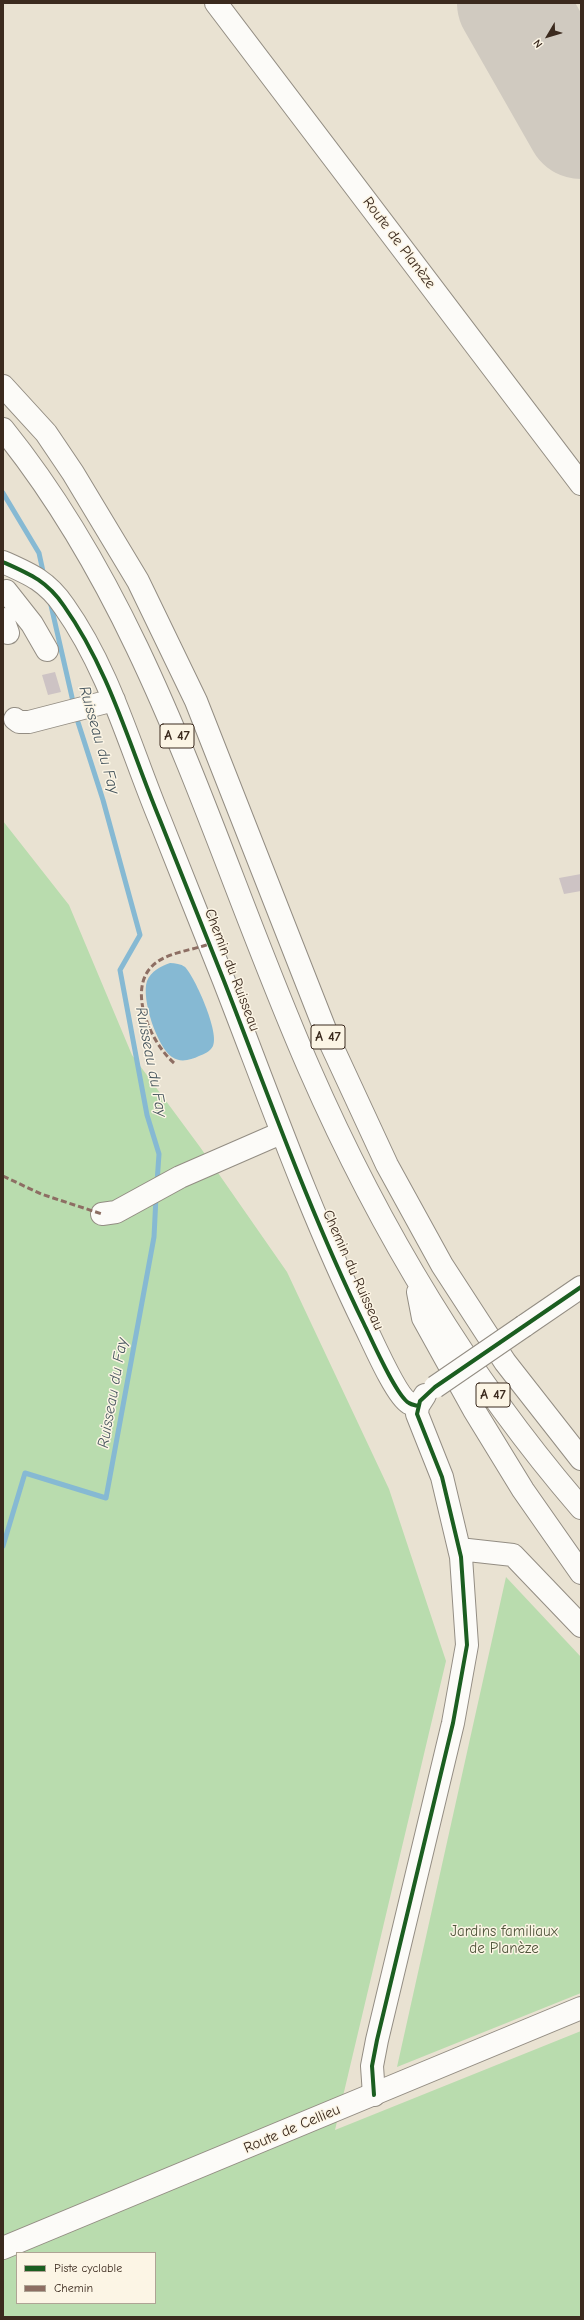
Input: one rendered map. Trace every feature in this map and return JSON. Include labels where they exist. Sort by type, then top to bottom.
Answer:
[{"type":"main road","name":"Route de Planèze","points":[[216,3],[581,484]]},
{"type":"main road","name":"A 47","points":[[3,386],[46,433],[70,467],[138,581],[196,701],[330,1042],[387,1165],[442,1265],[505,1362],[581,1459]]},
{"type":"main road","name":"A 47","points":[[3,429],[50,492],[76,533],[102,578],[148,668],[200,790],[308,1066],[362,1179],[414,1275],[458,1345],[512,1422],[581,1508]]},
{"type":"main road","points":[[8,564],[5,592],[32,624],[47,650]]},
{"type":"main road","name":"Chemin du Ruisseau","points":[[8,564],[46,585],[64,605],[94,655],[114,700],[281,1133],[329,1250],[399,1392],[408,1403],[418,1406]]},
{"type":"main road","points":[[15,719],[23,723],[114,700]]},
{"type":"main road","points":[[102,1214],[116,1212],[156,1189],[281,1133]]},
{"type":"main road","points":[[414,1275],[423,1318],[523,1490],[581,1573]]},
{"type":"main road","points":[[374,2095],[372,2066],[377,2040],[453,1724],[467,1645],[459,1549],[442,1477],[420,1425],[418,1406],[426,1393],[435,1386],[581,1287]]},
{"type":"main road","points":[[542,1410],[581,1441]]},
{"type":"main road","points":[[459,1549],[513,1555],[581,1626]]},
{"type":"main road","name":"Route de Cellieu","points":[[3,2248],[581,2008]]},
{"type":"green space","points":[[3,821],[69,905],[132,1055],[200,1147],[287,1272],[389,1489],[446,1661],[335,2130],[581,2031],[581,2317],[3,2317]]},
{"type":"green space","name":"Jardins familiaux de Planèze","points":[[506,1577],[581,1657],[581,1993],[397,2067]]},
{"type":"water","points":[[170,963],[185,967],[195,982],[210,1018],[213,1030],[214,1039],[212,1048],[205,1054],[189,1060],[175,1059],[166,1052],[156,1033],[148,1010],[146,999],[147,981],[151,974],[157,969]]},
{"type":"building","points":[[55,672],[61,692],[48,695],[42,675]]},
{"type":"building","points":[[581,874],[581,891],[564,894],[559,878]]},
{"type":"waterway","name":"Ruisseau du Fay","points":[[3,493],[39,553],[44,576]]},
{"type":"waterway","name":"Ruisseau du Fay","points":[[50,601],[74,706]]},
{"type":"waterway","name":"Ruisseau du Fay","points":[[76,716],[103,800],[140,935],[120,970],[147,1115],[159,1154],[157,1183]]},
{"type":"waterway","name":"Ruisseau du Fay","points":[[3,1546],[25,1473],[106,1498],[154,1237],[156,1197]]},
{"type":"runway","points":[[512,3],[581,124]]},
{"type":"marked path","points":[[174,1063],[165,1054],[149,1028],[144,1013],[142,985],[147,972],[157,962],[175,953],[209,944]]},
{"type":"marked path","points":[[3,1176],[41,1194],[102,1214]]},
{"type":"cycle path","points":[[3,562],[37,579],[58,597],[80,631],[107,683],[308,1197],[344,1282],[391,1379],[404,1398],[410,1404],[418,1406]]},
{"type":"cycle path","points":[[374,2095],[372,2066],[377,2040],[453,1723],[467,1645],[461,1557],[442,1477],[417,1414],[420,1401],[435,1387],[581,1287]]}]
